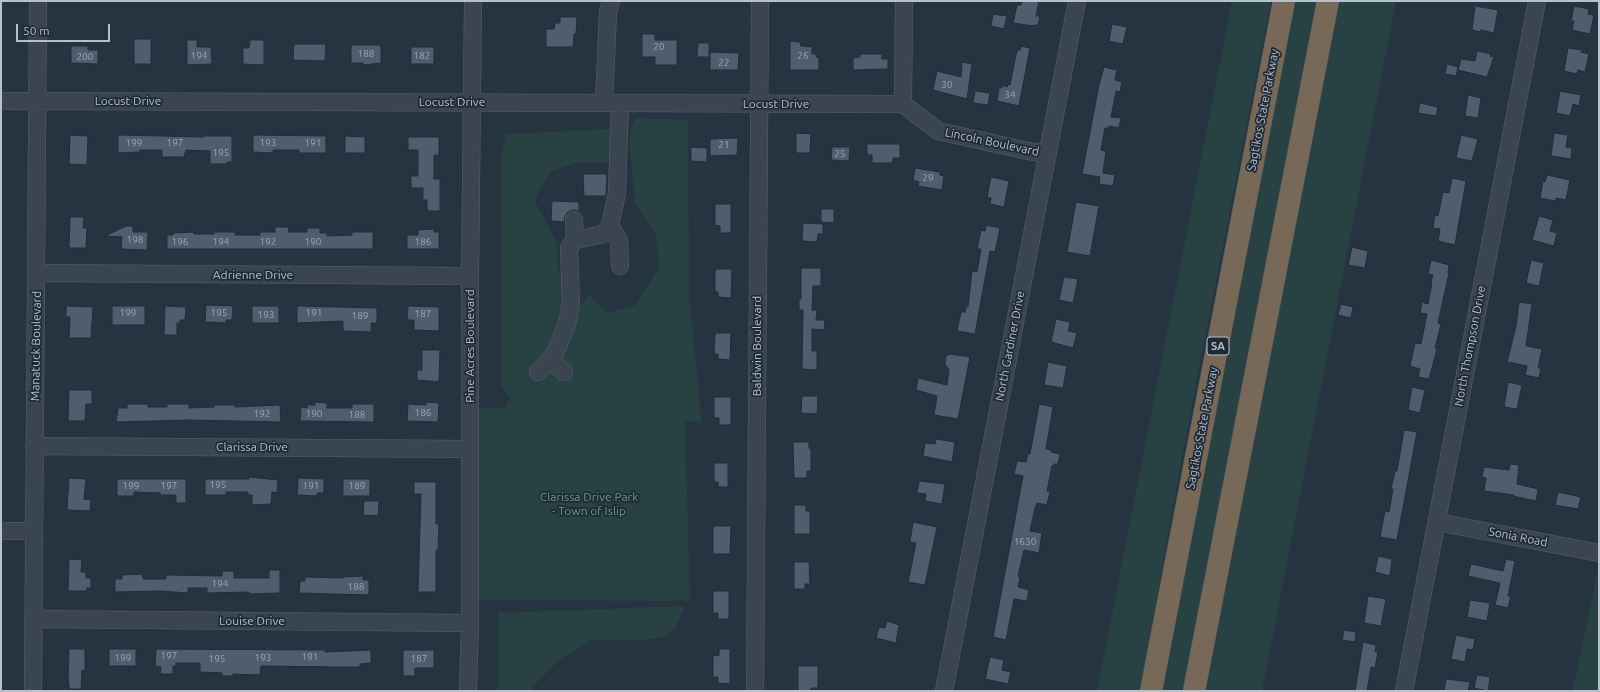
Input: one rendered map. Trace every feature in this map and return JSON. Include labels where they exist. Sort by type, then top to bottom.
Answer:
[{"type":"highway","name":"Sagtikos State Parkway","points":[[1150,691],[1284,1]]},
{"type":"highway","points":[[1194,691],[1328,1]]},
{"type":"street","name":"Manatuck Boulevard","points":[[33,691],[38,1]]},
{"type":"street","name":"Pine Acres Boulevard","points":[[468,691],[470,622],[470,276],[473,1]]},
{"type":"street","points":[[575,240],[604,234],[610,225],[617,193],[608,12],[610,1]]},
{"type":"street","name":"Baldwin Boulevard","points":[[755,691],[760,1]]},
{"type":"street","points":[[903,104],[904,1]]},
{"type":"street","name":"North Gardiner Drive","points":[[944,691],[1078,1]]},
{"type":"street","name":"North Thompson Drive","points":[[1404,691],[1537,1]]},
{"type":"street","name":"Locust Drive","points":[[1,101],[903,104]]},
{"type":"street","name":"Lincoln Boulevard","points":[[903,104],[938,131],[1048,154]]},
{"type":"street","points":[[538,372],[550,360],[557,349],[567,324],[571,304],[570,248],[575,240],[574,220]]},
{"type":"street","points":[[610,225],[619,241],[620,266]]},
{"type":"street","name":"Adrienne Drive","points":[[36,273],[470,276]]},
{"type":"street","points":[[550,360],[564,372]]},
{"type":"street","name":"Clarissa Drive","points":[[34,446],[470,449]]},
{"type":"street","name":"Sonia Road","points":[[1436,522],[1599,552]]},
{"type":"street","points":[[1,531],[34,531]]},
{"type":"street","name":"Louise Drive","points":[[34,619],[470,622]]},
{"type":"green space","points":[[1232,1],[1271,1],[1183,451],[1140,691],[1097,691]]},
{"type":"green space","points":[[1293,1],[1320,1],[1185,691],[1161,691]]},
{"type":"green space","points":[[1338,1],[1396,1],[1262,691],[1203,691]]},
{"type":"green space","name":"Clarissa Drive Park - Town of Islip","points":[[635,118],[688,120],[689,296],[701,423],[685,421],[690,601],[470,600],[470,408],[505,408],[510,397],[501,386],[501,157],[506,134],[610,129],[611,162],[577,163],[551,171],[534,200],[556,241],[558,268],[577,309],[589,295],[606,313],[636,305],[659,268],[656,234],[635,203],[629,137]]},
{"type":"green space","points":[[1597,573],[1599,573],[1599,691],[1573,691]]},
{"type":"green space","points":[[684,606],[676,627],[664,637],[644,640],[592,640],[560,659],[532,687],[531,691],[498,691],[498,613]]},
{"type":"building","points":[[1022,1],[1039,1],[1036,16],[1040,16],[1038,25],[1034,26],[1013,23],[1017,5],[1021,5]]},
{"type":"building","points":[[1475,6],[1498,10],[1494,33],[1481,30],[1480,32],[1472,30]]},
{"type":"building","points":[[1574,6],[1589,9],[1588,14],[1594,15],[1590,34],[1572,30],[1574,21],[1571,21]]},
{"type":"building","points":[[993,14],[1007,16],[1004,29],[991,26]]},
{"type":"building","points":[[560,17],[577,17],[576,34],[574,34],[573,47],[546,47],[546,29],[554,29],[555,23],[560,23]]},
{"type":"building","points":[[1112,24],[1127,27],[1123,44],[1109,41]]},
{"type":"building","points":[[642,34],[655,34],[655,40],[677,40],[677,65],[655,65],[655,57],[642,57]]},
{"type":"building","points":[[134,39],[151,39],[151,64],[134,64]]},
{"type":"building","points":[[187,40],[197,40],[197,47],[211,47],[212,64],[187,65]]},
{"type":"building","points":[[250,40],[264,40],[264,65],[243,64],[243,48],[249,48]]},
{"type":"building","points":[[790,41],[800,42],[801,46],[812,47],[812,54],[816,54],[816,57],[819,58],[819,70],[790,70]]},
{"type":"building","points":[[698,43],[709,43],[709,57],[697,57]]},
{"type":"building","points":[[294,44],[326,44],[325,61],[293,60]]},
{"type":"building","points":[[351,45],[381,45],[381,63],[363,65],[363,63],[351,63]]},
{"type":"building","points":[[71,46],[88,46],[88,50],[98,50],[98,64],[71,63]]},
{"type":"building","points":[[1021,46],[1030,48],[1019,106],[997,101],[999,88],[1002,88],[1002,85],[1007,87],[1008,84],[1010,85],[1017,50],[1020,50]]},
{"type":"building","points":[[411,47],[434,47],[434,64],[411,64]]},
{"type":"building","points":[[1568,48],[1582,50],[1581,52],[1589,54],[1585,72],[1578,70],[1577,74],[1564,71]]},
{"type":"building","points":[[1477,51],[1491,54],[1490,56],[1494,57],[1487,77],[1458,70],[1461,59],[1475,61]]},
{"type":"building","points":[[710,52],[739,53],[738,70],[710,70]]},
{"type":"building","points":[[860,54],[882,54],[882,59],[888,59],[888,69],[853,70],[853,58],[860,57]]},
{"type":"building","points":[[962,62],[972,64],[967,99],[933,90],[937,71],[961,77]]},
{"type":"building","points":[[1447,64],[1458,67],[1456,76],[1445,74]]},
{"type":"building","points":[[1104,67],[1117,70],[1115,80],[1122,82],[1120,92],[1116,91],[1111,117],[1121,118],[1119,128],[1109,126],[1109,128],[1105,128],[1101,150],[1106,151],[1103,173],[1115,175],[1113,186],[1099,184],[1100,177],[1082,174],[1099,85]]},
{"type":"building","points":[[975,91],[990,93],[988,105],[973,103]]},
{"type":"building","points":[[1560,91],[1581,95],[1579,106],[1573,104],[1570,116],[1556,113]]},
{"type":"building","points":[[1468,95],[1481,98],[1478,118],[1465,116]]},
{"type":"building","points":[[1420,103],[1438,107],[1436,116],[1418,113]]},
{"type":"building","points":[[796,133],[811,134],[810,153],[796,153]]},
{"type":"building","points":[[1554,133],[1568,135],[1566,147],[1572,148],[1571,159],[1551,156]]},
{"type":"building","points":[[70,135],[88,136],[87,165],[69,164]]},
{"type":"building","points":[[118,135],[204,137],[232,136],[232,162],[227,162],[227,164],[210,164],[210,151],[186,150],[184,157],[162,157],[162,150],[140,150],[140,152],[118,153]]},
{"type":"building","points":[[253,135],[326,136],[326,153],[299,153],[299,150],[273,150],[273,153],[253,152]]},
{"type":"building","points":[[1461,135],[1478,139],[1472,161],[1456,158]]},
{"type":"building","points":[[345,136],[365,137],[365,153],[345,153]]},
{"type":"building","points":[[408,137],[439,137],[439,155],[434,155],[434,179],[440,179],[440,211],[427,211],[427,200],[423,200],[423,188],[411,188],[411,176],[418,176],[418,150],[408,150]]},
{"type":"building","points":[[738,138],[737,155],[710,156],[710,139]]},
{"type":"building","points":[[867,144],[900,144],[900,158],[893,158],[893,163],[872,163],[872,155],[867,155]]},
{"type":"building","points":[[691,147],[707,148],[707,162],[691,161]]},
{"type":"building","points":[[832,147],[850,147],[849,161],[831,160]]},
{"type":"building","points":[[915,168],[940,172],[940,175],[944,176],[942,190],[918,186],[919,182],[913,180]]},
{"type":"building","points":[[583,174],[607,174],[606,196],[584,196]]},
{"type":"building","points":[[1547,175],[1570,180],[1566,200],[1556,198],[1556,201],[1540,198],[1543,181],[1545,182]]},
{"type":"building","points":[[991,177],[1009,181],[1004,207],[990,204],[991,198],[987,197]]},
{"type":"building","points":[[1452,178],[1466,181],[1455,245],[1438,241],[1440,229],[1433,228],[1435,215],[1438,216],[1443,192],[1449,193]]},
{"type":"building","points":[[552,201],[579,202],[579,211],[573,210],[568,212],[565,216],[564,222],[551,221]]},
{"type":"building","points":[[1076,202],[1099,206],[1090,256],[1067,252]]},
{"type":"building","points":[[715,204],[731,204],[731,233],[720,233],[720,226],[715,225]]},
{"type":"building","points":[[821,209],[834,209],[834,223],[821,222]]},
{"type":"building","points":[[1539,216],[1553,220],[1550,231],[1557,233],[1554,246],[1532,240]]},
{"type":"building","points":[[70,217],[84,217],[83,228],[87,228],[86,248],[69,248]]},
{"type":"building","points":[[803,223],[823,224],[823,234],[818,234],[817,242],[802,241]]},
{"type":"building","points":[[986,225],[1000,228],[995,252],[990,251],[975,334],[957,331],[961,312],[965,312],[966,306],[968,307],[972,271],[977,272],[981,249],[977,249],[981,230],[985,231]]},
{"type":"building","points":[[126,226],[133,226],[133,232],[148,232],[147,250],[121,249],[122,237],[105,236]]},
{"type":"building","points":[[275,227],[289,227],[288,232],[307,232],[307,228],[320,228],[320,233],[327,233],[327,236],[352,235],[352,232],[373,232],[373,249],[167,249],[167,235],[173,235],[173,233],[194,232],[194,234],[214,234],[214,232],[235,232],[235,235],[260,235],[260,232],[275,232]]},
{"type":"building","points":[[434,229],[434,232],[439,232],[439,249],[407,249],[407,235],[418,235],[418,230]]},
{"type":"building","points":[[1352,247],[1368,251],[1365,268],[1348,265]]},
{"type":"building","points":[[1431,260],[1449,265],[1449,273],[1438,323],[1441,324],[1435,348],[1437,349],[1429,379],[1418,377],[1420,369],[1410,366],[1415,343],[1421,344],[1427,314],[1420,313],[1422,302],[1428,304],[1433,275],[1428,274]]},
{"type":"building","points":[[1531,260],[1544,263],[1539,286],[1526,283]]},
{"type":"building","points":[[801,268],[821,268],[821,286],[813,286],[812,310],[817,310],[816,320],[825,320],[824,330],[812,329],[812,351],[817,351],[817,370],[802,369],[803,310],[799,310],[799,299],[801,299]]},
{"type":"building","points":[[715,269],[732,269],[731,298],[718,297],[718,292],[715,292]]},
{"type":"building","points":[[1064,277],[1078,279],[1073,303],[1059,300]]},
{"type":"building","points":[[1519,302],[1532,304],[1526,346],[1542,349],[1538,368],[1541,368],[1539,378],[1525,375],[1527,366],[1507,362],[1516,326]]},
{"type":"building","points":[[1341,304],[1353,307],[1351,318],[1338,315]]},
{"type":"building","points":[[206,305],[233,306],[232,320],[226,320],[226,323],[205,322]]},
{"type":"building","points":[[66,306],[93,307],[91,338],[69,338],[70,317],[66,317]]},
{"type":"building","points":[[112,306],[145,306],[145,325],[112,325]]},
{"type":"building","points":[[165,306],[186,307],[185,320],[180,320],[180,323],[177,323],[177,335],[164,335]]},
{"type":"building","points":[[252,306],[279,306],[279,323],[252,323]]},
{"type":"building","points":[[297,306],[377,308],[377,323],[371,323],[371,332],[343,331],[343,321],[297,323]]},
{"type":"building","points":[[408,306],[439,307],[439,331],[414,330],[414,320],[407,320]]},
{"type":"building","points":[[1056,319],[1070,322],[1068,331],[1077,333],[1073,348],[1051,342]]},
{"type":"building","points":[[715,333],[731,333],[730,360],[718,359],[718,354],[714,354]]},
{"type":"building","points":[[422,350],[440,350],[439,382],[417,380],[417,370],[422,370]]},
{"type":"building","points":[[950,354],[970,357],[958,419],[934,415],[937,396],[916,390],[918,378],[947,385],[949,370],[945,364],[946,356]]},
{"type":"building","points":[[1048,362],[1067,366],[1063,388],[1044,385]]},
{"type":"building","points":[[1508,382],[1522,385],[1517,409],[1504,407]]},
{"type":"building","points":[[1412,387],[1425,390],[1420,413],[1408,410]]},
{"type":"building","points":[[69,390],[92,390],[92,404],[86,404],[85,421],[68,421]]},
{"type":"building","points":[[802,396],[818,396],[817,414],[801,413]]},
{"type":"building","points":[[714,397],[731,397],[731,425],[719,425],[719,418],[714,418]]},
{"type":"building","points":[[315,402],[327,403],[327,408],[352,408],[352,404],[374,404],[374,422],[300,421],[301,407],[307,408],[307,405],[315,405]]},
{"type":"building","points":[[426,402],[439,403],[438,422],[407,421],[408,404],[426,405]]},
{"type":"building","points":[[127,404],[148,404],[148,407],[167,407],[167,404],[189,404],[189,408],[214,407],[214,405],[235,405],[235,407],[280,405],[281,422],[189,420],[116,422],[118,408],[127,408]]},
{"type":"building","points":[[1039,404],[1053,407],[1046,449],[1060,454],[1058,464],[1054,464],[1054,466],[1052,466],[1047,491],[1050,491],[1047,505],[1037,503],[1030,531],[1042,533],[1039,553],[1024,550],[1018,576],[1020,577],[1018,587],[1029,590],[1027,601],[1014,599],[1006,640],[993,637],[1023,476],[1014,474],[1017,461],[1026,462],[1028,454],[1030,454]]},
{"type":"building","points":[[1404,430],[1417,432],[1397,540],[1380,537],[1385,511],[1389,512],[1393,489],[1391,489],[1395,471],[1397,471]]},
{"type":"building","points":[[936,439],[955,442],[952,462],[923,456],[925,443],[935,444]]},
{"type":"building","points":[[793,442],[809,442],[809,448],[811,449],[811,471],[807,471],[807,478],[794,478]]},
{"type":"building","points":[[714,463],[728,463],[728,487],[718,487],[718,482],[714,482]]},
{"type":"building","points":[[1510,464],[1519,465],[1517,484],[1538,489],[1536,501],[1513,496],[1514,495],[1484,491],[1486,478],[1482,477],[1484,467],[1509,470]]},
{"type":"building","points":[[249,477],[278,480],[277,493],[272,492],[271,504],[252,505],[252,495],[248,495],[248,492],[226,492],[226,495],[205,495],[205,479],[249,479]]},
{"type":"building","points":[[69,478],[86,479],[84,499],[91,500],[90,511],[67,510]]},
{"type":"building","points":[[298,478],[324,479],[324,493],[317,493],[317,496],[297,495]]},
{"type":"building","points":[[117,479],[186,479],[186,503],[176,503],[176,495],[160,495],[160,493],[134,492],[134,496],[117,496]]},
{"type":"building","points":[[343,479],[370,479],[370,496],[343,496]]},
{"type":"building","points":[[919,481],[945,484],[942,504],[925,501],[926,494],[917,493]]},
{"type":"building","points":[[414,482],[436,482],[436,524],[439,524],[438,550],[436,550],[436,592],[418,592],[421,494],[414,494]]},
{"type":"building","points":[[1558,492],[1581,497],[1578,509],[1555,505]]},
{"type":"building","points":[[364,501],[379,501],[378,516],[363,515]]},
{"type":"building","points":[[794,505],[806,505],[806,511],[810,511],[810,534],[794,534]]},
{"type":"building","points":[[913,522],[937,527],[925,585],[908,582],[916,543],[910,542]]},
{"type":"building","points":[[713,526],[731,526],[730,554],[713,554]]},
{"type":"building","points":[[1378,556],[1392,559],[1390,576],[1375,572]]},
{"type":"building","points":[[69,559],[82,560],[81,572],[86,572],[86,578],[91,578],[91,588],[87,588],[87,591],[68,591]]},
{"type":"building","points":[[1506,559],[1515,561],[1508,596],[1511,596],[1508,608],[1495,605],[1500,583],[1468,576],[1471,564],[1503,571]]},
{"type":"building","points":[[794,562],[809,562],[810,584],[805,584],[805,589],[794,589]]},
{"type":"building","points":[[269,570],[280,570],[280,593],[207,593],[207,588],[188,588],[188,593],[161,591],[115,592],[115,579],[122,579],[122,575],[142,574],[143,579],[166,579],[166,575],[222,576],[222,571],[234,571],[234,578],[269,578]]},
{"type":"building","points":[[363,576],[363,580],[369,580],[369,595],[299,593],[300,581],[305,581],[305,577],[343,578]]},
{"type":"building","points":[[713,591],[729,591],[729,619],[718,619],[718,613],[713,613]]},
{"type":"building","points":[[1368,596],[1386,599],[1381,626],[1364,623]]},
{"type":"building","points":[[1470,600],[1490,603],[1487,621],[1467,617]]},
{"type":"building","points":[[887,621],[899,625],[896,643],[876,638],[879,627],[885,628]]},
{"type":"building","points":[[1344,630],[1356,632],[1355,642],[1342,640]]},
{"type":"building","points":[[1456,635],[1475,639],[1473,650],[1467,649],[1465,662],[1451,659]]},
{"type":"building","points":[[1363,642],[1376,645],[1375,652],[1378,652],[1375,668],[1371,667],[1367,691],[1355,691]]},
{"type":"building","points":[[69,649],[85,649],[85,671],[82,670],[81,689],[69,689]]},
{"type":"building","points":[[109,649],[136,649],[136,666],[109,666]]},
{"type":"building","points":[[156,649],[325,650],[325,652],[371,650],[371,663],[360,664],[360,667],[261,666],[260,675],[233,674],[233,676],[222,676],[222,673],[200,672],[200,663],[176,663],[176,666],[173,666],[173,674],[160,674],[161,667],[155,666]]},
{"type":"building","points":[[719,649],[730,649],[730,684],[718,683],[718,677],[713,677],[713,655],[719,656]]},
{"type":"building","points":[[403,650],[434,650],[434,668],[415,668],[415,676],[403,676]]},
{"type":"building","points":[[990,657],[1004,660],[1002,670],[1011,672],[1008,684],[985,679]]},
{"type":"building","points":[[798,666],[818,666],[818,688],[811,688],[811,691],[798,691]]},
{"type":"building","points":[[1477,675],[1490,677],[1488,691],[1474,688]]},
{"type":"building","points":[[1446,679],[1470,682],[1468,691],[1444,691]]}]
